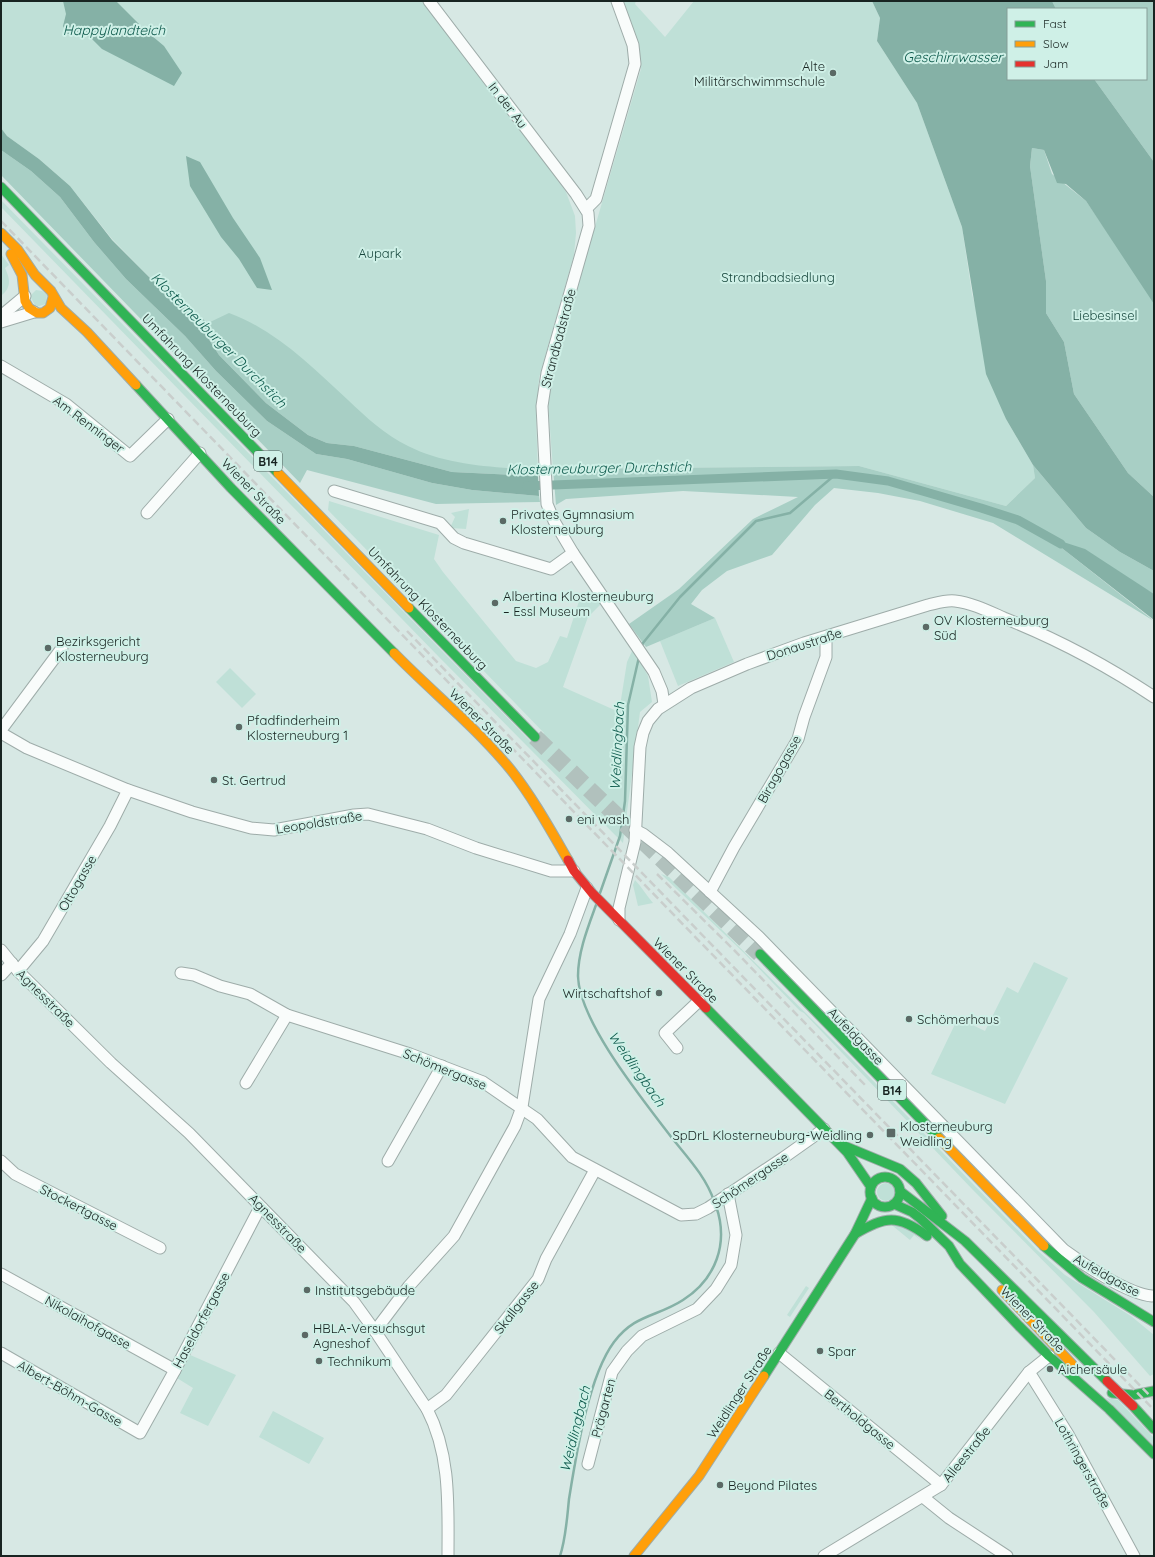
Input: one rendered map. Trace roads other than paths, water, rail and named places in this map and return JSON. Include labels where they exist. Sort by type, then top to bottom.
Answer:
[{"type":"main road","name":"Umfahrung Klosterneuburg","points":[[1,187],[535,737]]},
{"type":"main road","name":"Wiener Straße","points":[[1,233],[18,250],[35,275],[51,291],[53,297],[68,315],[87,332],[231,488],[401,660],[492,748],[511,770],[542,814],[574,871],[608,910],[847,1152],[883,1178]]},
{"type":"main road","points":[[1,241],[15,260],[22,275],[27,306],[39,313],[50,308],[53,297]]},
{"type":"main road","points":[[25,295],[34,286],[40,284],[46,286]]},
{"type":"main road","name":"Wiener Straße","points":[[39,313],[67,321],[87,332]]},
{"type":"main road","name":"B14","points":[[760,954],[1050,1252],[1082,1278],[1154,1322]]},
{"type":"main road","name":"Wiener Straße","points":[[839,1144],[900,1169],[946,1220],[953,1232]]},
{"type":"main road","name":"Wiener Straße","points":[[847,1152],[871,1187]]},
{"type":"main road","points":[[883,1178],[892,1179],[896,1182],[900,1190],[898,1200],[894,1204],[883,1207],[872,1198],[871,1187],[874,1183],[883,1178]]},
{"type":"main road","name":"Wiener Straße","points":[[900,1190],[970,1246],[1133,1406],[1154,1429]]},
{"type":"main road","name":"Weidlinger Straße","points":[[634,1556],[669,1515],[699,1476],[855,1234],[872,1198]]},
{"type":"main road","name":"Wiener Straße","points":[[894,1204],[903,1207],[921,1218],[949,1246],[960,1264],[1049,1356],[1109,1409],[1154,1454]]},
{"type":"main road","name":"Weidlinger Straße","points":[[855,1234],[883,1207]]},
{"type":"main road","points":[[855,1234],[881,1220],[904,1221],[917,1228],[960,1264]]},
{"type":"main road","points":[[953,1232],[974,1264]]},
{"type":"main road","points":[[949,1246],[974,1264],[1002,1290],[1036,1328],[1096,1384],[1119,1395],[1135,1395],[1154,1391]]},
{"type":"street","name":"In der Au","points":[[429,1],[586,209]]},
{"type":"street","points":[[586,209],[596,199],[635,64],[633,45],[617,1]]},
{"type":"street","name":"Strandbadstraße","points":[[586,209],[589,217],[589,226],[547,373],[542,406],[544,469],[547,504],[554,521],[573,553],[651,665],[661,687],[664,704]]},
{"type":"street","points":[[1,316],[25,295]]},
{"type":"street","points":[[1,322],[39,313]]},
{"type":"street","name":"Am Renninger","points":[[1,366],[66,404],[130,456],[168,419]]},
{"type":"street","points":[[147,513],[200,453]]},
{"type":"street","points":[[334,492],[440,523],[454,538],[464,543],[551,569],[573,553]]},
{"type":"street","name":"Donaustraße","points":[[618,920],[619,908],[631,861],[635,830],[640,747],[643,733],[648,721],[664,704],[691,688],[747,664],[792,647],[826,641],[866,625],[943,601],[964,602],[1014,622],[1085,654],[1118,672],[1154,697]]},
{"type":"street","name":"Biragogasse","points":[[710,892],[734,847],[798,739],[804,717],[826,657],[826,641]]},
{"type":"street","points":[[1,730],[62,648]]},
{"type":"street","name":"Leopoldstraße","points":[[1,733],[27,748],[128,790],[192,812],[251,828],[274,830],[354,814],[368,814],[427,829],[476,848],[551,871],[574,871]]},
{"type":"street","name":"Ottogasse","points":[[1,975],[15,967],[43,941],[110,826],[128,790]]},
{"type":"street","name":"Aufeldgasse","points":[[635,830],[643,834],[668,853],[759,937],[1064,1250],[1081,1263],[1133,1291],[1144,1296],[1153,1294]]},
{"type":"street","points":[[375,1331],[410,1286],[454,1236],[515,1126],[522,1107],[539,999],[590,890]]},
{"type":"street","name":"Agnesstraße","points":[[1,950],[15,967],[111,1063],[189,1132],[354,1302],[427,1408],[433,1421],[446,1469],[448,1499],[448,1556]]},
{"type":"street","name":"Schömergasse","points":[[181,972],[194,975],[220,986],[250,994],[287,1015],[442,1066],[483,1082],[522,1107],[537,1119],[572,1156],[595,1170],[681,1215],[696,1214],[708,1208],[824,1129]]},
{"type":"street","points":[[677,1048],[665,1033],[699,1001]]},
{"type":"street","points":[[246,1083],[287,1015]]},
{"type":"street","points":[[388,1161],[442,1066]]},
{"type":"street","name":"Stockertgasse","points":[[1,1161],[15,1174],[160,1248]]},
{"type":"street","name":"Skallgasse","points":[[427,1408],[446,1395],[538,1279],[546,1259],[595,1170]]},
{"type":"street","name":"Prägarten","points":[[588,1464],[612,1372],[626,1351],[642,1336],[697,1309],[716,1289],[731,1265],[736,1235],[727,1195]]},
{"type":"street","name":"Haseldorfergasse","points":[[140,1433],[175,1370],[257,1213],[262,1208]]},
{"type":"street","name":"Nikolaihofgasse","points":[[1,1274],[175,1370]]},
{"type":"street","name":"Albert-Böhm-Gasse","points":[[1,1353],[140,1433]]},
{"type":"street","name":"Bertholdgasse","points":[[779,1353],[941,1485]]},
{"type":"street","name":"Alleestraße","points":[[824,1556],[941,1485],[1029,1372],[1049,1356]]},
{"type":"street","name":"Lothringerstraße","points":[[1029,1372],[1069,1436],[1134,1556]]},
{"type":"street","points":[[923,1497],[949,1518],[1008,1556]]},
{"type":"water","name":"Happylandteich","points":[[63,1],[116,1],[145,30],[164,46],[182,73],[174,86],[102,49],[92,39],[79,33],[67,34],[63,26],[66,14]]},
{"type":"water","name":"Geschirrwasser","points":[[872,1],[1052,1],[1056,8],[1007,8],[1007,80],[1095,80],[1154,162],[1154,304],[1086,201],[1066,184],[1057,183],[1044,150],[1032,148],[1030,166],[1046,281],[1046,313],[1064,342],[1074,394],[1128,473],[1154,497],[1154,571],[1120,552],[1086,528],[1033,465],[1006,419],[986,374],[962,227],[917,103],[877,41],[880,18]]},
{"type":"water","points":[[1,128],[7,136],[39,159],[70,186],[112,240],[152,280],[208,323],[208,338],[219,355],[266,403],[308,435],[327,443],[354,446],[452,472],[538,476],[539,496],[472,490],[432,483],[347,459],[316,454],[267,421],[216,371],[185,336],[126,279],[94,242],[60,197],[31,171],[1,150]]},
{"type":"water","points":[[186,156],[200,162],[233,218],[260,258],[272,290],[257,288],[239,259],[221,237],[190,186]]},
{"type":"water","points":[[1051,538],[1085,549],[1154,594],[1154,620],[1063,549]]},
{"type":"waterway","name":"Weidlingbach","points":[[641,648],[643,643],[680,597],[756,521],[790,513],[836,474]]},
{"type":"waterway","name":"Klosterneuburger Durchstich","points":[[527,486],[836,474],[888,481],[981,508],[1018,520],[1061,544]]},
{"type":"waterway","name":"Weidlingbach","points":[[600,893],[620,836],[625,801],[628,705],[639,657]]},
{"type":"waterway","name":"Weidlingbach","points":[[596,905],[584,940],[578,967],[581,995],[589,1016],[601,1038],[630,1083],[696,1168],[711,1192],[714,1201]]},
{"type":"waterway","name":"Weidlingbach","points":[[560,1556],[565,1535],[569,1499],[579,1440],[590,1396],[605,1357],[614,1342],[630,1326],[673,1306],[683,1300],[704,1282],[717,1259],[720,1246],[720,1220],[716,1206]]},
{"type":"tunnel","points":[[535,737],[760,954]]},
{"type":"railway","points":[[1,221],[1154,1410]]},
{"type":"railway","points":[[407,631],[1154,1400]]},
{"type":"railway","points":[[657,874],[735,951],[867,1087]]},
{"type":"place","name":"Alte Militärschwimmschule","points":[[833,73]]},
{"type":"place","name":"Privates Gymnasium Klosterneuburg","points":[[503,521]]},
{"type":"place","name":"Albertina Klosterneuburg – Essl Museum","points":[[495,603]]},
{"type":"place","name":"OV Klosterneuburg Süd","points":[[926,627]]},
{"type":"place","name":"Bezirksgericht Klosterneuburg","points":[[48,648]]},
{"type":"place","name":"Pfadfinderheim Klosterneuburg 1","points":[[239,727]]},
{"type":"place","name":"St. Gertrud","points":[[214,780]]},
{"type":"place","name":"eni wash","points":[[569,819]]},
{"type":"place","name":"Wirtschaftshof","points":[[659,993]]},
{"type":"place","name":"Schömerhaus","points":[[909,1019]]},
{"type":"place","name":"Klosterneuburg Weidling","points":[[891,1133]]},
{"type":"place","name":"SpDrL Klosterneuburg-Weidling","points":[[870,1135]]},
{"type":"place","name":"Institutsgebäude","points":[[307,1290]]},
{"type":"place","name":"HBLA-Versuchsgut Agneshof","points":[[305,1335]]},
{"type":"place","name":"Spar","points":[[820,1351]]},
{"type":"place","name":"Technikum","points":[[319,1361]]},
{"type":"place","name":"Aichersäule","points":[[1050,1369]]},
{"type":"place","name":"Beyond Pilates","points":[[720,1485]]},
{"type":"park label","name":"Aupark","points":[[380,253]]},
{"type":"park label","name":"Strandbadsiedlung","points":[[778,277]]},
{"type":"park label","name":"Liebesinsel","points":[[1105,315]]}]
